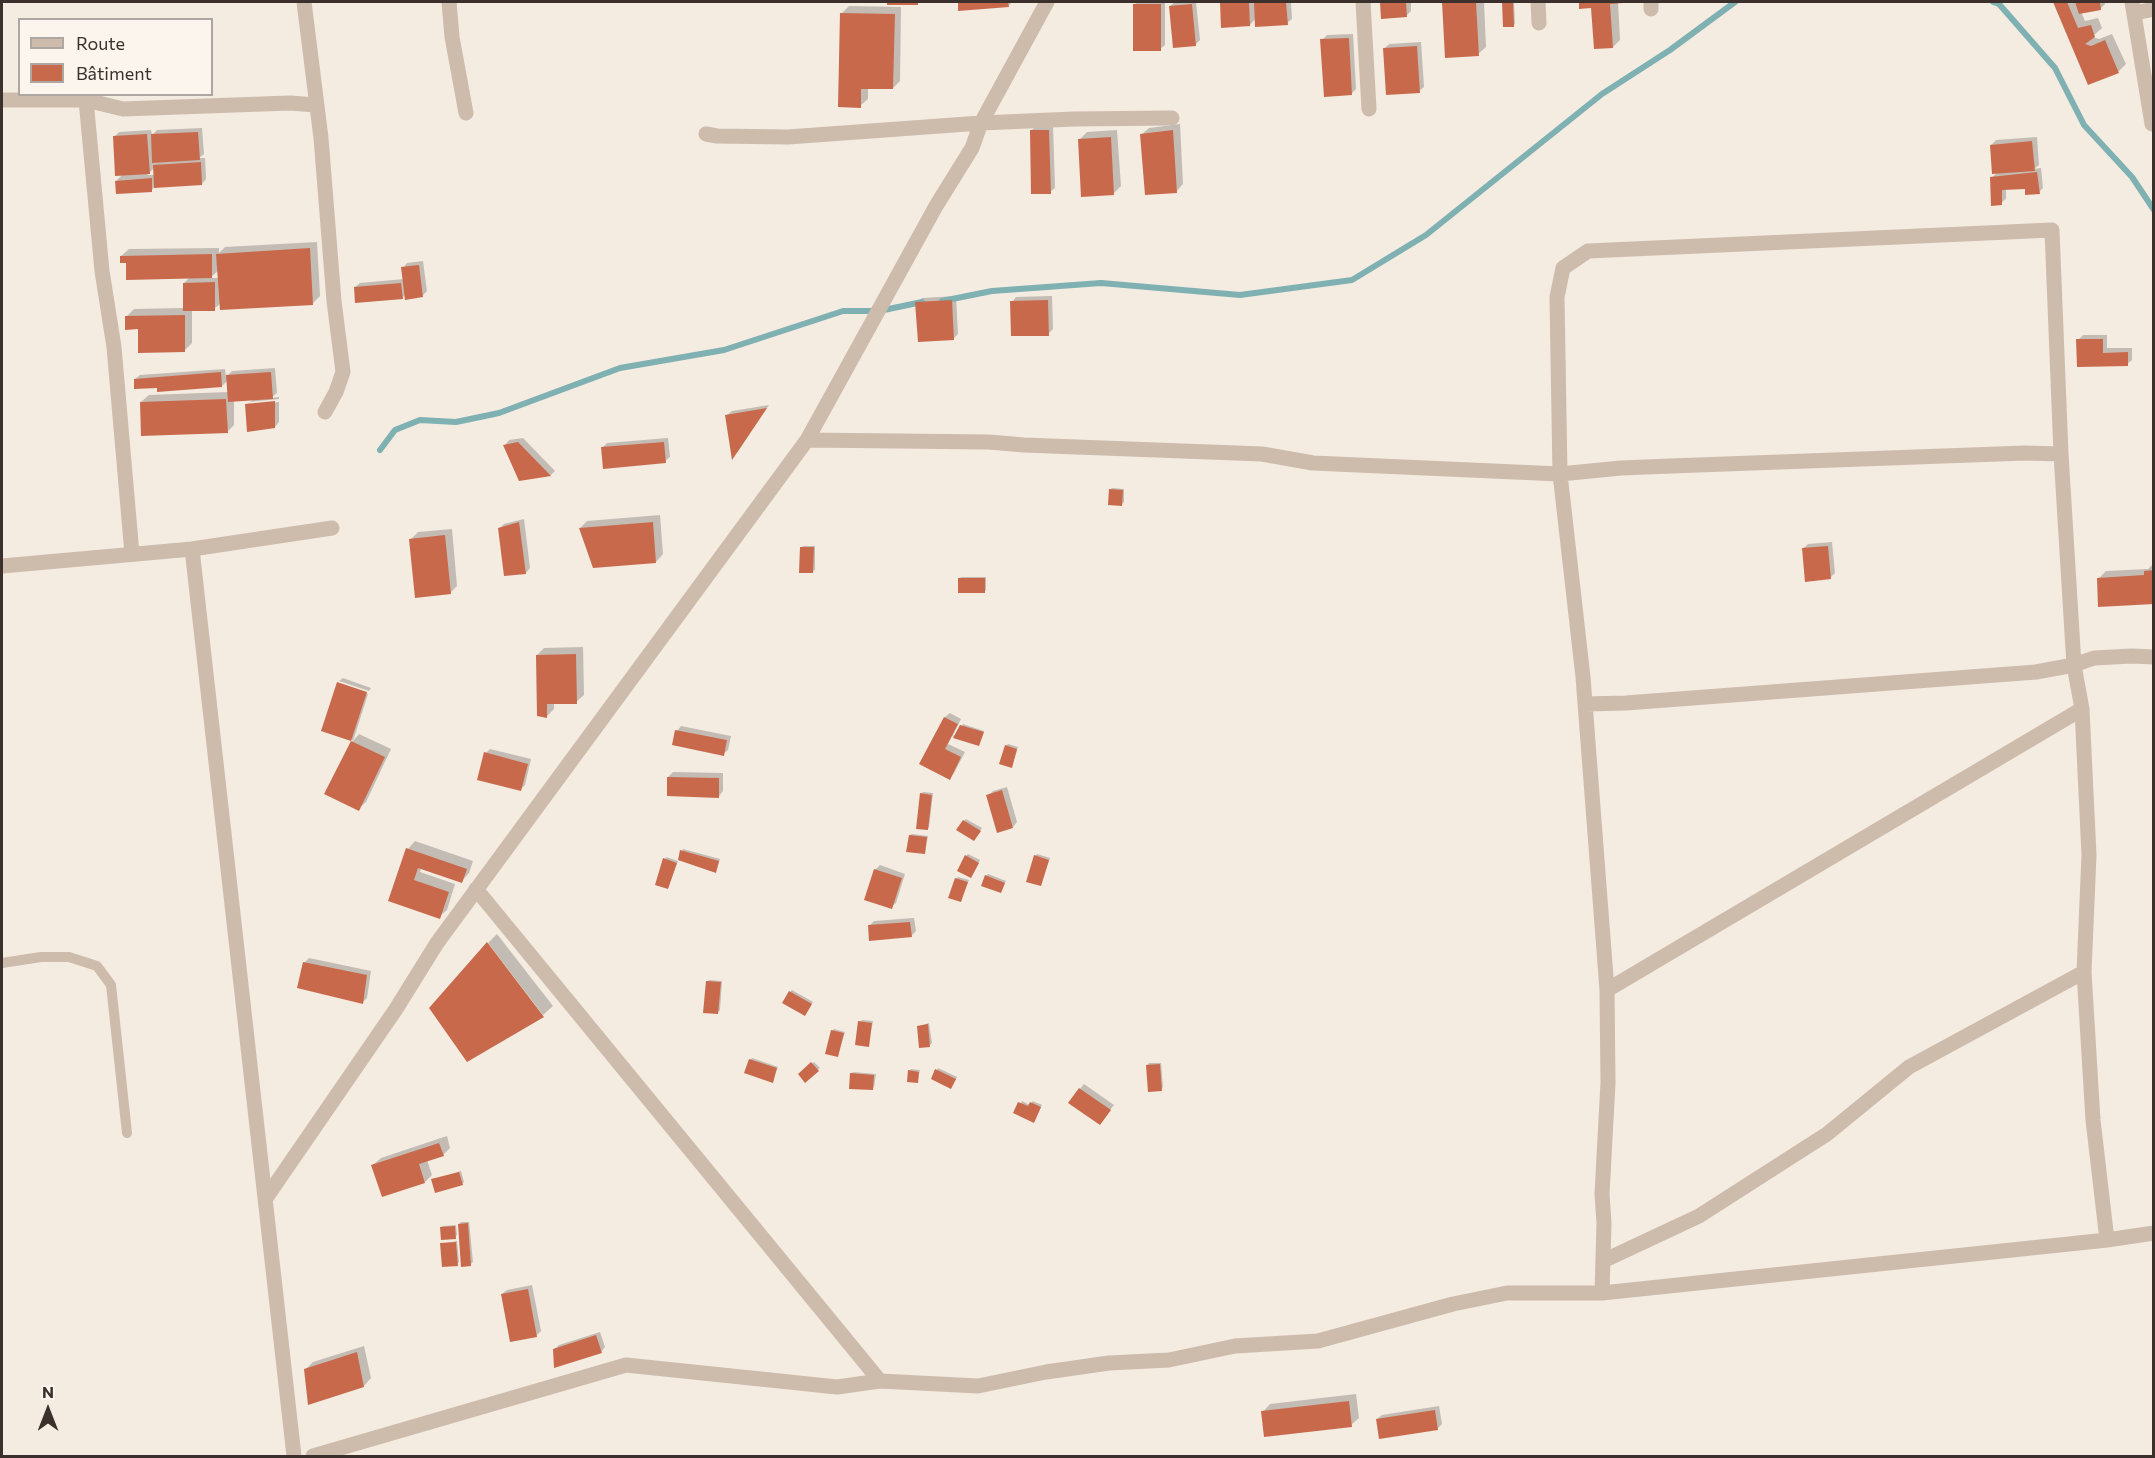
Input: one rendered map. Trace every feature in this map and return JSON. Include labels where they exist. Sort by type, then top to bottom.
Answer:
[{"type":"street","points":[[304,2],[321,138],[334,301],[343,372],[336,392],[325,412]]},
{"type":"street","points":[[449,2],[452,37],[466,113]]},
{"type":"street","points":[[266,1198],[396,1009],[436,943],[807,440],[936,206],[972,148],[981,123],[1047,2]]},
{"type":"street","points":[[1363,2],[1369,109]]},
{"type":"street","points":[[1538,2],[1539,23]]},
{"type":"street","points":[[2152,124],[2133,7],[2154,9]]},
{"type":"street","points":[[2,100],[86,100],[123,109],[290,103],[316,105]]},
{"type":"street","points":[[86,100],[102,271],[114,347],[132,554]]},
{"type":"street","points":[[706,134],[788,137],[981,123],[1172,118]]},
{"type":"street","points":[[1602,1293],[1603,1184],[1608,1083],[1607,990],[1585,704],[1560,474],[1557,297],[1563,268],[1588,251],[2052,230],[2061,454],[2074,665],[2082,709],[2089,855],[2084,972],[2093,1120],[2107,1240]]},
{"type":"street","points":[[807,440],[989,442],[1262,454],[1313,463],[1560,474],[1671,466],[2061,454]]},
{"type":"street","points":[[2,566],[192,549],[332,528]]},
{"type":"street","points":[[192,549],[294,1456]]},
{"type":"street","points":[[1585,704],[1626,703],[2036,672],[2074,665],[2094,658],[2154,657]]},
{"type":"street","points":[[1607,990],[2082,709]]},
{"type":"street","points":[[476,889],[880,1381]]},
{"type":"street","points":[[1603,1261],[1699,1216],[1827,1134],[1909,1067],[2084,972]]},
{"type":"street","points":[[313,1456],[626,1365],[837,1387],[880,1381],[978,1386],[1046,1372],[1108,1363],[1168,1360],[1235,1346],[1318,1341],[1453,1304],[1507,1293],[1602,1293],[2107,1240],[2154,1233]]},
{"type":"lane","points":[[2,963],[41,957],[69,957],[97,966],[111,985],[127,1133]]},
{"type":"building","points":[[887,2],[918,2],[918,5],[887,5]]},
{"type":"building","points":[[958,2],[1008,2],[1009,7],[958,11]]},
{"type":"building","points":[[1220,2],[1249,2],[1250,26],[1221,28]]},
{"type":"building","points":[[1254,2],[1286,2],[1288,25],[1255,27]]},
{"type":"building","points":[[1380,2],[1406,2],[1407,17],[1381,19]]},
{"type":"building","points":[[1442,2],[1476,2],[1479,56],[1445,58]]},
{"type":"building","points":[[1502,2],[1513,2],[1514,27],[1503,27]]},
{"type":"building","points":[[1579,2],[1623,3],[1610,4],[1613,48],[1594,49],[1591,8],[1579,9]]},
{"type":"building","points":[[2053,2],[2067,2],[2078,28],[2091,25],[2095,37],[2085,44],[2091,46],[2105,40],[2119,73],[2088,85]]},
{"type":"building","points":[[2075,2],[2100,2],[2101,10],[2079,14]]},
{"type":"building","points":[[1133,4],[1161,4],[1161,51],[1133,51]]},
{"type":"building","points":[[1192,4],[1196,46],[1173,48],[1169,6]]},
{"type":"building","points":[[840,13],[895,14],[893,89],[861,89],[861,108],[838,107]]},
{"type":"building","points":[[1349,38],[1352,95],[1324,97],[1320,39]]},
{"type":"building","points":[[1417,46],[1420,93],[1386,95],[1383,48]]},
{"type":"building","points":[[1030,130],[1049,130],[1051,194],[1031,194]]},
{"type":"building","points":[[1173,130],[1177,193],[1145,195],[1140,134]]},
{"type":"building","points":[[198,132],[200,160],[152,163],[151,134]]},
{"type":"building","points":[[147,134],[150,174],[115,176],[113,136]]},
{"type":"building","points":[[1111,137],[1114,195],[1081,197],[1078,139]]},
{"type":"building","points":[[2032,141],[2035,171],[1992,174],[1990,145]]},
{"type":"building","points":[[201,162],[202,185],[154,188],[153,165]]},
{"type":"building","points":[[2037,172],[2040,194],[2025,195],[2025,189],[2002,190],[2002,205],[1991,206],[1990,177]]},
{"type":"building","points":[[152,178],[152,192],[116,194],[115,181]]},
{"type":"building","points":[[310,248],[313,305],[220,310],[216,254]]},
{"type":"building","points":[[212,254],[212,278],[126,280],[126,263],[120,263],[120,256]]},
{"type":"building","points":[[419,265],[423,297],[405,300],[401,267]]},
{"type":"building","points":[[215,282],[215,311],[183,311],[183,283]]},
{"type":"building","points":[[401,283],[403,299],[355,303],[354,287]]},
{"type":"building","points":[[952,300],[954,340],[918,342],[915,302]]},
{"type":"building","points":[[1048,300],[1049,336],[1011,336],[1010,301]]},
{"type":"building","points":[[185,315],[185,352],[138,353],[138,329],[125,330],[125,316]]},
{"type":"building","points":[[2076,339],[2103,339],[2103,353],[2128,352],[2128,366],[2077,367]]},
{"type":"building","points":[[221,372],[222,387],[157,392],[157,388],[134,389],[134,379]]},
{"type":"building","points":[[271,372],[273,399],[228,402],[226,375]]},
{"type":"building","points":[[226,399],[228,433],[141,436],[140,402]]},
{"type":"building","points":[[275,401],[275,428],[247,432],[245,404]]},
{"type":"building","points":[[767,408],[732,460],[725,415]]},
{"type":"building","points":[[518,442],[551,476],[519,481],[503,445]]},
{"type":"building","points":[[664,442],[666,463],[603,469],[601,447]]},
{"type":"building","points":[[1109,489],[1123,490],[1122,506],[1108,505]]},
{"type":"building","points":[[519,522],[526,574],[504,576],[498,528]]},
{"type":"building","points":[[653,522],[656,563],[593,568],[579,528]]},
{"type":"building","points":[[445,535],[451,594],[415,598],[409,539]]},
{"type":"building","points":[[1828,546],[1831,579],[1805,582],[1802,548]]},
{"type":"building","points":[[800,547],[814,547],[813,573],[799,573]]},
{"type":"building","points":[[2154,570],[2154,604],[2098,607],[2097,578],[2144,575],[2144,571]]},
{"type":"building","points":[[958,578],[985,578],[985,593],[958,593]]},
{"type":"building","points":[[576,654],[577,704],[547,704],[547,718],[537,716],[536,655]]},
{"type":"building","points":[[337,682],[367,692],[351,741],[321,731]]},
{"type":"building","points":[[944,717],[958,724],[945,749],[961,757],[950,780],[919,764]]},
{"type":"building","points":[[960,725],[984,732],[979,746],[953,738]]},
{"type":"building","points":[[675,730],[727,740],[724,756],[672,745]]},
{"type":"building","points":[[351,741],[385,757],[359,811],[324,794]]},
{"type":"building","points":[[1005,745],[1017,749],[1012,768],[999,764]]},
{"type":"building","points":[[484,752],[528,764],[521,791],[477,780]]},
{"type":"building","points":[[667,777],[719,778],[719,798],[667,796]]},
{"type":"building","points":[[1002,790],[1013,828],[997,833],[986,795]]},
{"type":"building","points":[[920,793],[932,795],[928,830],[916,829]]},
{"type":"building","points":[[963,820],[981,831],[974,841],[956,830]]},
{"type":"building","points":[[909,835],[927,837],[925,854],[906,852]]},
{"type":"building","points":[[406,848],[467,869],[462,883],[418,868],[414,880],[449,892],[440,919],[388,901]]},
{"type":"building","points":[[680,850],[719,861],[716,873],[678,860]]},
{"type":"building","points":[[965,855],[979,863],[971,878],[957,871]]},
{"type":"building","points":[[1034,855],[1049,860],[1041,886],[1026,882]]},
{"type":"building","points":[[663,858],[677,863],[668,889],[655,885]]},
{"type":"building","points":[[874,869],[902,878],[892,909],[864,900]]},
{"type":"building","points":[[985,875],[1005,883],[1001,893],[981,886]]},
{"type":"building","points":[[955,878],[968,882],[961,902],[948,898]]},
{"type":"building","points":[[910,922],[912,937],[869,941],[868,925]]},
{"type":"building","points":[[487,942],[544,1017],[467,1062],[429,1008]]},
{"type":"building","points":[[303,962],[367,975],[363,1004],[297,988]]},
{"type":"building","points":[[706,981],[721,982],[718,1014],[703,1013]]},
{"type":"building","points":[[789,991],[812,1004],[805,1016],[782,1003]]},
{"type":"building","points":[[858,1021],[872,1023],[869,1047],[855,1045]]},
{"type":"building","points":[[928,1024],[930,1047],[919,1048],[917,1026]]},
{"type":"building","points":[[831,1030],[844,1033],[838,1057],[825,1054]]},
{"type":"building","points":[[749,1059],[777,1068],[773,1083],[744,1073]]},
{"type":"building","points":[[811,1062],[819,1071],[805,1083],[798,1074]]},
{"type":"building","points":[[1160,1064],[1162,1091],[1148,1092],[1146,1065]]},
{"type":"building","points":[[935,1069],[956,1079],[951,1089],[931,1079]]},
{"type":"building","points":[[908,1070],[919,1072],[918,1083],[907,1082]]},
{"type":"building","points":[[850,1073],[874,1075],[873,1090],[849,1089]]},
{"type":"building","points":[[1079,1088],[1111,1110],[1100,1125],[1068,1103]]},
{"type":"building","points":[[1018,1102],[1028,1106],[1030,1102],[1041,1107],[1034,1123],[1013,1113]]},
{"type":"building","points":[[439,1143],[444,1156],[419,1164],[425,1183],[382,1197],[371,1165]]},
{"type":"building","points":[[459,1172],[463,1185],[435,1193],[431,1179]]},
{"type":"building","points":[[468,1223],[471,1266],[461,1267],[458,1224]]},
{"type":"building","points":[[455,1226],[456,1239],[441,1240],[440,1227]]},
{"type":"building","points":[[456,1242],[458,1266],[442,1267],[440,1243]]},
{"type":"building","points":[[528,1289],[537,1337],[510,1342],[501,1294]]},
{"type":"building","points":[[596,1335],[602,1353],[554,1368],[553,1349]]},
{"type":"building","points":[[357,1352],[364,1387],[308,1405],[304,1369]]},
{"type":"building","points":[[1349,1401],[1352,1427],[1264,1437],[1261,1411]]},
{"type":"building","points":[[1435,1410],[1438,1430],[1379,1439],[1376,1419]]},
{"type":"waterway","points":[[942,301],[992,291],[1101,283],[1240,295],[1352,280],[1426,235],[1602,94],[1670,50],[1735,2]]},
{"type":"waterway","points":[[1993,2],[1999,4],[2055,68],[2084,125],[2132,177],[2154,210]]},
{"type":"waterway","points":[[380,450],[395,430],[420,420],[456,422],[499,413],[620,368],[724,350],[843,311],[879,311],[922,302]]}]
